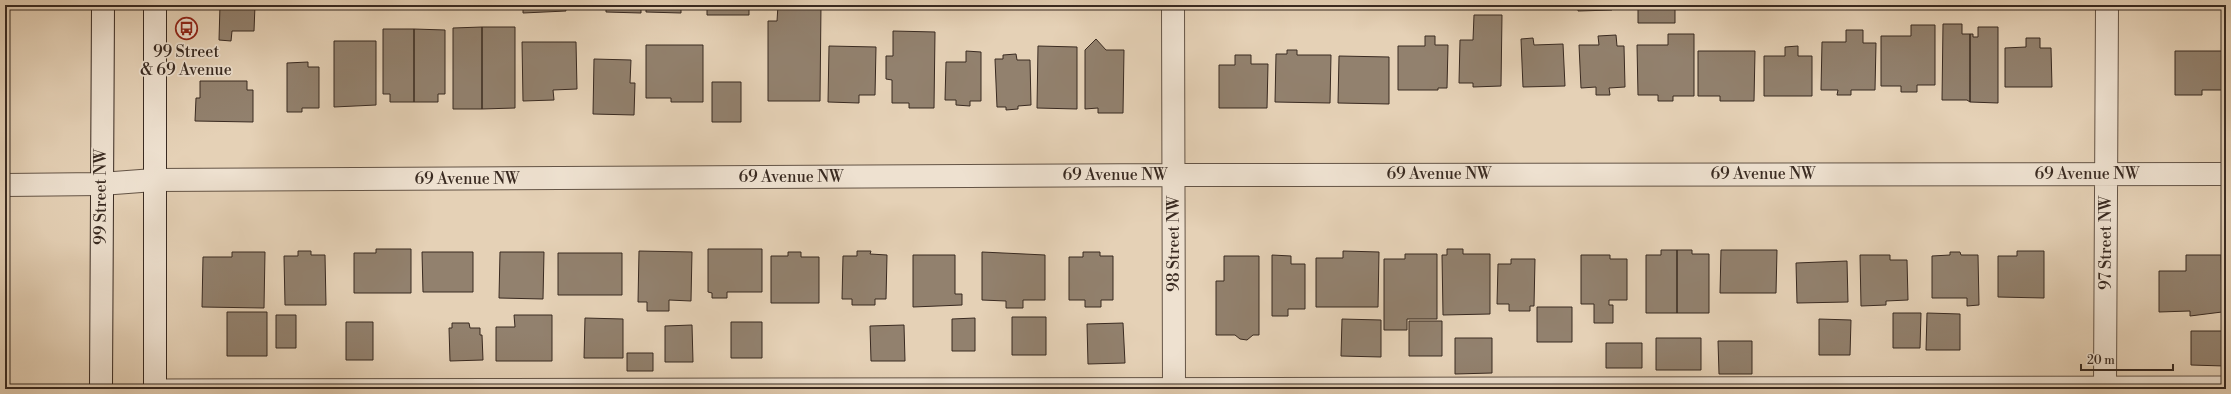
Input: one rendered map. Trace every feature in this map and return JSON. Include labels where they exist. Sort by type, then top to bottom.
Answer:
[{"type":"street","name":"99 Street NW","points":[[101,389],[103,5]]},
{"type":"street","points":[[155,5],[155,389]]},
{"type":"street","name":"98 Street NW","points":[[1173,5],[1174,386]]},
{"type":"street","name":"97 Street NW","points":[[2105,385],[2107,5]]},
{"type":"street","name":"69 Avenue NW","points":[[5,185],[101,184],[154,180],[1174,174],[2226,174]]},
{"type":"lane","points":[[155,389],[2226,385]]},
{"type":"building","points":[[220,5],[255,5],[254,31],[232,31],[231,41],[219,40]]},
{"type":"building","points":[[338,5],[377,5],[377,6],[338,7]]},
{"type":"building","points":[[452,5],[514,5],[514,7]]},
{"type":"building","points":[[523,5],[565,5],[566,11],[523,13]]},
{"type":"building","points":[[606,5],[641,5],[641,13],[606,12]]},
{"type":"building","points":[[646,5],[681,5],[681,13],[646,12]]},
{"type":"building","points":[[707,5],[749,5],[749,15],[707,15]]},
{"type":"building","points":[[778,5],[821,5],[820,101],[768,101],[768,21],[777,21]]},
{"type":"building","points":[[903,5],[937,5],[937,7]]},
{"type":"building","points":[[1002,5],[1029,5],[1029,9],[1002,8]]},
{"type":"building","points":[[1578,5],[1611,5],[1612,10],[1578,11]]},
{"type":"building","points":[[1638,5],[1675,5],[1675,23],[1638,23]]},
{"type":"building","points":[[1717,5],[1753,5],[1753,7],[1717,7]]},
{"type":"building","points":[[1819,5],[1854,5],[1854,7],[1819,7]]},
{"type":"building","points":[[2193,5],[2226,5],[2226,8],[2193,8]]},
{"type":"building","points":[[1474,15],[1502,15],[1501,86],[1473,87],[1473,83],[1459,83],[1460,40],[1473,40]]},
{"type":"building","points":[[1943,24],[1962,24],[1962,34],[1970,34],[1970,102],[1967,100],[1942,100]]},
{"type":"building","points":[[1911,25],[1935,25],[1935,85],[1917,85],[1917,92],[1901,92],[1901,86],[1881,86],[1881,36],[1911,36]]},
{"type":"building","points":[[482,27],[482,109],[453,109],[453,28]]},
{"type":"building","points":[[482,27],[515,27],[515,108],[482,109]]},
{"type":"building","points":[[1978,27],[1998,27],[1998,103],[1970,102],[1970,34],[1973,34],[1973,37],[1978,37]]},
{"type":"building","points":[[383,29],[414,29],[414,102],[390,102],[390,94],[383,94]]},
{"type":"building","points":[[414,29],[445,30],[445,94],[438,94],[438,102],[414,102]]},
{"type":"building","points":[[1846,30],[1863,30],[1863,43],[1876,43],[1875,90],[1851,90],[1851,95],[1837,95],[1838,90],[1821,90],[1822,42],[1846,42]]},
{"type":"building","points":[[893,31],[935,32],[934,108],[909,108],[909,103],[892,103],[892,80],[886,79],[886,56],[893,56]]},
{"type":"building","points":[[1668,34],[1694,34],[1694,96],[1673,96],[1673,101],[1658,101],[1658,95],[1638,95],[1637,45],[1668,45]]},
{"type":"building","points":[[1616,35],[1617,46],[1624,46],[1625,87],[1609,88],[1610,95],[1596,95],[1596,87],[1581,88],[1579,45],[1599,45],[1598,36]]},
{"type":"building","points":[[1425,36],[1435,36],[1435,45],[1448,45],[1447,88],[1438,88],[1438,90],[1398,90],[1398,46],[1425,46]]},
{"type":"building","points":[[1533,38],[1534,45],[1563,44],[1565,86],[1523,87],[1521,39]]},
{"type":"building","points":[[2026,38],[2040,38],[2040,48],[2051,48],[2052,87],[2005,87],[2005,48],[2026,47]]},
{"type":"building","points":[[1096,39],[1106,50],[1124,50],[1123,113],[1098,113],[1098,108],[1085,109],[1085,50]]},
{"type":"building","points":[[334,41],[376,41],[376,105],[334,107]]},
{"type":"building","points":[[522,42],[576,42],[577,89],[553,90],[554,100],[523,101]]},
{"type":"building","points":[[646,45],[703,45],[703,102],[671,102],[671,98],[646,98]]},
{"type":"building","points":[[829,46],[876,47],[875,95],[859,95],[859,103],[828,102]]},
{"type":"building","points":[[1038,46],[1077,47],[1077,109],[1037,108]]},
{"type":"building","points":[[1798,46],[1798,56],[1812,56],[1812,96],[1764,96],[1764,56],[1785,56],[1785,47]]},
{"type":"building","points":[[1287,50],[1297,50],[1297,55],[1331,55],[1330,103],[1275,102],[1276,54],[1287,54]]},
{"type":"building","points":[[966,51],[981,52],[981,101],[970,101],[970,106],[956,105],[956,100],[945,100],[946,62],[966,62]]},
{"type":"building","points":[[1698,51],[1755,51],[1754,101],[1720,101],[1720,96],[1698,96]]},
{"type":"building","points":[[2175,51],[2226,51],[2226,90],[2202,90],[2202,95],[2175,95]]},
{"type":"building","points":[[1016,54],[1017,60],[1030,60],[1031,105],[1018,106],[1018,109],[1006,110],[1006,107],[997,107],[995,59],[1003,59],[1003,55]]},
{"type":"building","points":[[1235,55],[1251,55],[1251,64],[1268,64],[1267,108],[1219,108],[1219,65],[1235,65]]},
{"type":"building","points":[[1339,56],[1389,57],[1389,104],[1338,103]]},
{"type":"building","points":[[594,59],[631,60],[630,83],[635,83],[634,115],[593,114]]},
{"type":"building","points":[[308,62],[308,67],[319,67],[319,108],[302,108],[302,112],[287,112],[287,63]]},
{"type":"building","points":[[200,81],[247,81],[247,90],[253,90],[253,122],[195,121],[196,98],[200,98]]},
{"type":"building","points":[[712,82],[741,82],[741,122],[712,122]]},
{"type":"building","points":[[376,249],[411,249],[411,293],[354,293],[354,253],[376,253]]},
{"type":"building","points":[[708,249],[762,249],[762,292],[727,292],[727,298],[712,298],[712,293],[708,292]]},
{"type":"building","points":[[1447,249],[1463,249],[1463,254],[1490,254],[1490,314],[1443,315],[1442,255],[1447,255]]},
{"type":"building","points":[[1661,250],[1677,250],[1677,313],[1646,313],[1646,255],[1661,255]]},
{"type":"building","points":[[1677,250],[1692,250],[1692,254],[1709,254],[1709,313],[1677,313]]},
{"type":"building","points":[[1721,250],[1777,250],[1776,293],[1720,293]]},
{"type":"building","points":[[298,251],[311,251],[311,255],[325,255],[326,305],[285,305],[284,256],[298,256]]},
{"type":"building","points":[[639,251],[692,252],[691,301],[669,300],[669,311],[647,311],[647,302],[638,302]]},
{"type":"building","points":[[857,251],[871,251],[870,254],[887,255],[886,299],[875,299],[875,305],[852,305],[852,299],[842,299],[843,256],[857,256]]},
{"type":"building","points":[[1343,251],[1379,252],[1378,307],[1316,307],[1316,258],[1343,258]]},
{"type":"building","points":[[2017,251],[2044,251],[2044,298],[1998,297],[1998,256],[2017,256]]},
{"type":"building","points":[[232,252],[265,252],[264,308],[202,307],[203,257],[232,257]]},
{"type":"building","points":[[422,252],[473,252],[473,292],[423,292]]},
{"type":"building","points":[[500,252],[544,252],[543,299],[499,298]]},
{"type":"building","points":[[788,252],[801,252],[801,257],[819,257],[819,303],[771,303],[771,256],[788,256]]},
{"type":"building","points":[[982,252],[1045,255],[1045,300],[1023,300],[1023,308],[1006,308],[1006,301],[982,300]]},
{"type":"building","points":[[1083,252],[1100,252],[1100,256],[1113,256],[1113,300],[1101,300],[1101,307],[1085,307],[1085,300],[1069,300],[1069,257],[1083,257]]},
{"type":"building","points":[[1950,252],[1960,252],[1961,255],[1978,255],[1979,305],[1967,306],[1967,298],[1932,298],[1932,256],[1950,255]]},
{"type":"building","points":[[558,253],[622,253],[622,295],[558,295]]},
{"type":"building","points":[[1405,254],[1437,254],[1437,319],[1407,319],[1407,330],[1384,330],[1384,259],[1405,259]]},
{"type":"building","points":[[913,255],[955,255],[955,294],[962,294],[962,305],[913,307]]},
{"type":"building","points":[[1272,255],[1291,256],[1291,264],[1305,264],[1305,309],[1288,309],[1288,316],[1272,316]]},
{"type":"building","points":[[1581,255],[1610,255],[1610,259],[1627,259],[1627,300],[1609,300],[1609,305],[1613,305],[1613,323],[1594,323],[1594,304],[1581,304]]},
{"type":"building","points":[[1860,255],[1890,255],[1890,260],[1907,260],[1908,300],[1886,301],[1886,305],[1861,306]]},
{"type":"building","points":[[2186,255],[2221,255],[2222,312],[2190,316],[2190,311],[2159,312],[2159,271],[2186,271]]},
{"type":"building","points":[[1224,256],[1259,256],[1259,335],[1253,335],[1247,340],[1240,339],[1235,335],[1216,335],[1216,281],[1224,281]]},
{"type":"building","points":[[1511,259],[1535,259],[1534,306],[1530,306],[1530,311],[1509,311],[1509,304],[1497,304],[1498,264],[1511,264]]},
{"type":"building","points":[[1847,261],[1848,302],[1797,303],[1796,263]]},
{"type":"building","points":[[1537,307],[1572,307],[1572,342],[1537,342]]},
{"type":"building","points":[[227,312],[267,312],[267,356],[227,356]]},
{"type":"building","points":[[1893,313],[1921,313],[1920,348],[1893,348]]},
{"type":"building","points":[[1927,313],[1960,314],[1960,350],[1926,350]]},
{"type":"building","points":[[276,315],[296,315],[296,348],[276,348]]},
{"type":"building","points":[[514,315],[552,315],[552,361],[496,361],[496,327],[515,327]]},
{"type":"building","points":[[1012,317],[1046,317],[1046,355],[1012,355]]},
{"type":"building","points":[[585,318],[623,319],[623,358],[584,358]]},
{"type":"building","points":[[975,318],[975,351],[952,351],[952,319]]},
{"type":"building","points":[[1342,319],[1381,320],[1381,357],[1341,356]]},
{"type":"building","points":[[1819,319],[1851,320],[1850,355],[1819,355]]},
{"type":"building","points":[[1409,321],[1442,321],[1442,356],[1409,356]]},
{"type":"building","points":[[346,322],[373,322],[373,360],[346,360]]},
{"type":"building","points":[[731,322],[762,322],[762,358],[731,358]]},
{"type":"building","points":[[452,323],[469,323],[470,328],[480,328],[480,335],[482,335],[483,360],[450,361],[449,328],[452,328]]},
{"type":"building","points":[[1123,323],[1125,363],[1088,364],[1087,324]]},
{"type":"building","points":[[692,325],[693,362],[665,362],[665,326]]},
{"type":"building","points":[[904,325],[905,361],[871,361],[870,326]]},
{"type":"building","points":[[2191,331],[2224,331],[2224,366],[2191,365]]},
{"type":"building","points":[[1455,338],[1492,338],[1492,373],[1455,374]]},
{"type":"building","points":[[1656,338],[1701,338],[1701,370],[1656,370]]},
{"type":"building","points":[[1718,341],[1752,341],[1752,374],[1719,374]]},
{"type":"building","points":[[1606,343],[1642,343],[1642,368],[1606,368]]},
{"type":"building","points":[[627,353],[653,353],[653,371],[627,371]]},
{"type":"place","name":"99 Street & 69 Avenue","points":[[186,29]]}]
